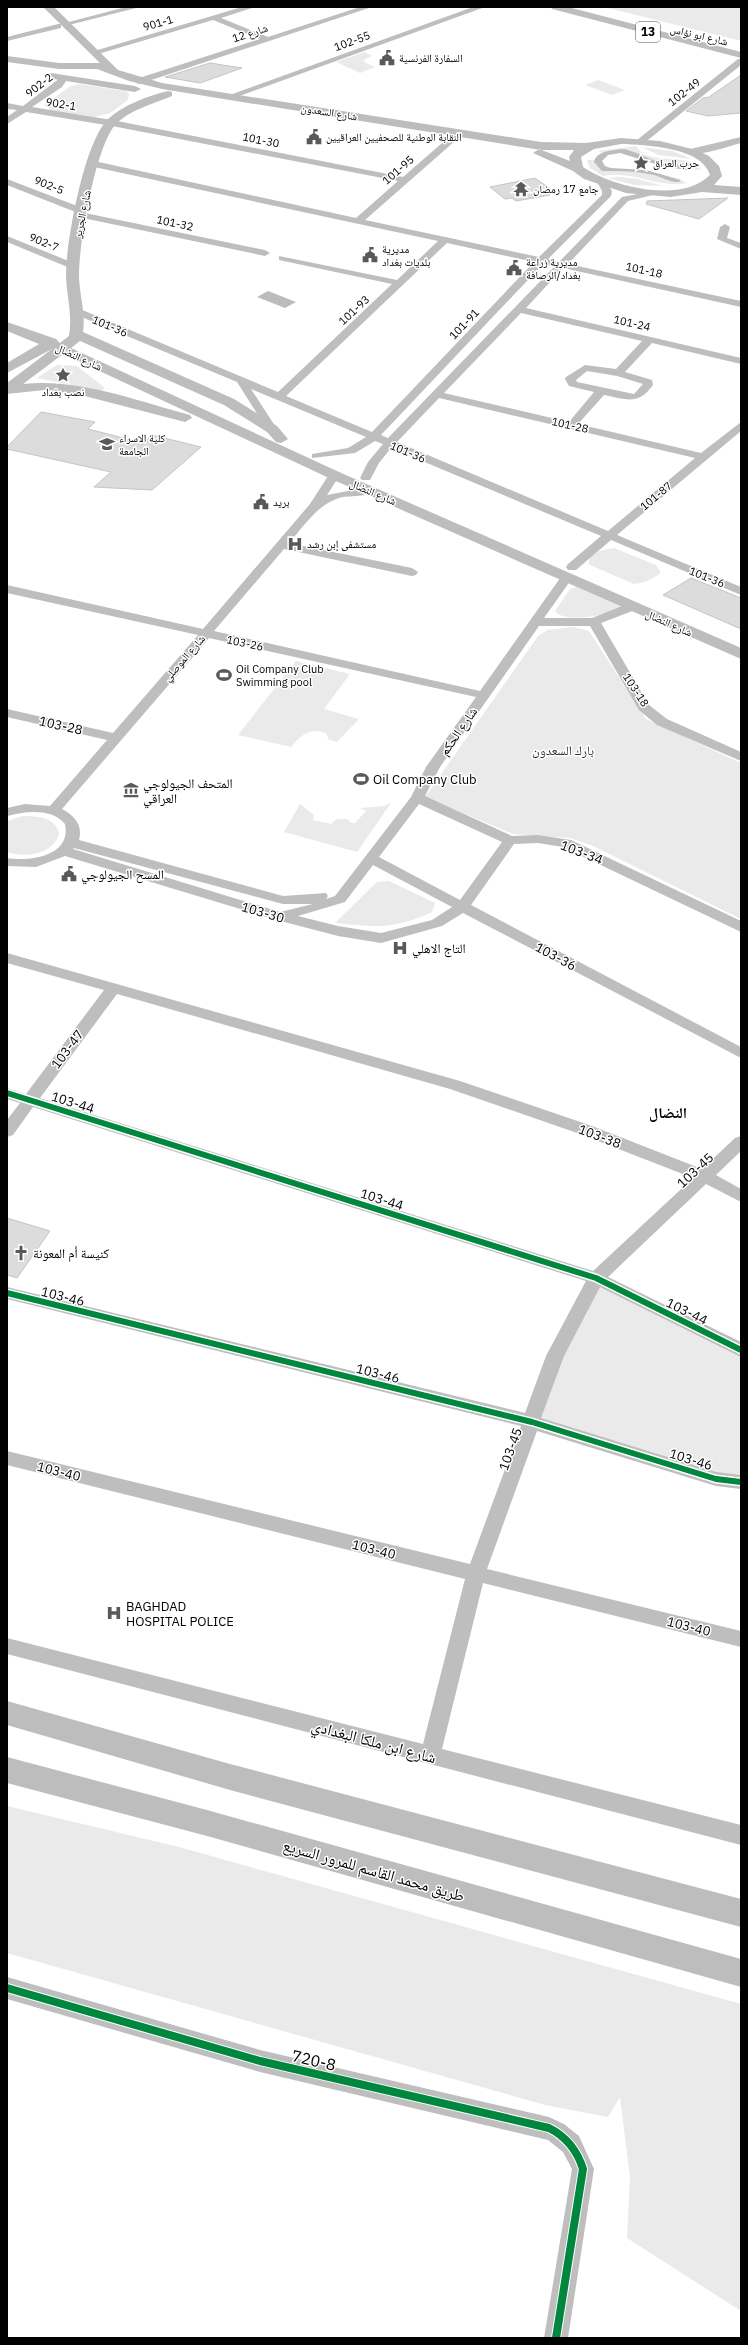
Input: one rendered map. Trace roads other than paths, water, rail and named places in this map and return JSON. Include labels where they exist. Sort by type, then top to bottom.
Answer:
[{"type":"highway","points":[[7,1713],[230,1777],[741,1913]]},
{"type":"highway","name":"طريق محمد القاسم للمرور السريع","points":[[7,1770],[207,1823],[741,1973]]},
{"type":"main road","points":[[38,7],[95,52],[117,73]]},
{"type":"main road","points":[[48,7],[86,55],[72,66],[64,78]]},
{"type":"main road","name":"شارع ابو نؤاس","points":[[556,7],[741,55]]},
{"type":"main road","name":"شارع ابو نؤاس","points":[[587,7],[741,45]]},
{"type":"main road","name":"شارع السعدون","points":[[7,59],[44,65],[98,66],[117,73],[138,85],[168,94],[543,154],[577,168],[590,177],[625,189],[650,193],[678,193],[700,188]]},
{"type":"main road","name":"شارع السعدون","points":[[7,68],[64,78],[231,96],[540,146],[589,147],[621,141],[640,142],[686,151],[709,161]]},
{"type":"main road","points":[[132,109],[136,99],[138,85]]},
{"type":"main road","name":"شارع الجرير","points":[[64,342],[76,311],[72,266],[82,213],[98,144],[112,123],[132,109],[168,94]]},
{"type":"main road","points":[[577,168],[574,161],[577,154],[589,147]]},
{"type":"main road","points":[[709,161],[716,173],[741,183]]},
{"type":"main road","points":[[700,188],[711,183],[716,173]]},
{"type":"main road","points":[[700,188],[741,191]]},
{"type":"main road","name":"شارع النضال","points":[[7,316],[276,434],[368,484],[569,572],[741,640]]},
{"type":"main road","name":"شارع النضال","points":[[7,326],[64,342],[103,369],[334,475],[368,484]]},
{"type":"main road","points":[[7,390],[64,342]]},
{"type":"main road","points":[[7,369],[64,342],[164,373],[229,402],[276,434]]},
{"type":"main road","points":[[103,369],[124,390],[176,415]]},
{"type":"main road","points":[[151,379],[164,373]]},
{"type":"main road","points":[[7,390],[44,386],[77,390],[240,432]]},
{"type":"main road","name":"شارع النضال","points":[[569,572],[631,607],[741,654]]},
{"type":"street","points":[[7,39],[136,7]]},
{"type":"street","name":"901-1","points":[[95,52],[251,7]]},
{"type":"street","name":"شارع 12","points":[[138,85],[266,39],[368,7]]},
{"type":"street","name":"102-55","points":[[231,96],[481,7]]},
{"type":"street","points":[[214,18],[266,39]]},
{"type":"street","name":"102-49","points":[[640,142],[741,61]]},
{"type":"street","name":"902-2","points":[[7,121],[59,85],[64,78]]},
{"type":"street","name":"902-1","points":[[7,106],[112,123]]},
{"type":"street","name":"101-30","points":[[112,123],[405,180]]},
{"type":"street","name":"101-95","points":[[359,220],[452,139]]},
{"type":"street","points":[[686,151],[704,150],[741,140]]},
{"type":"street","points":[[709,161],[719,154],[741,147]]},
{"type":"street","name":"101-18","points":[[94,164],[359,220],[741,304]]},
{"type":"street","name":"902-5","points":[[7,182],[82,213]]},
{"type":"street","name":"101-91","points":[[316,456],[351,451],[373,437],[542,260],[606,196],[607,192],[602,182]]},
{"type":"street","points":[[368,484],[374,462],[389,444],[518,308],[625,199],[650,193]]},
{"type":"street","name":"101-32","points":[[82,213],[265,253]]},
{"type":"street","points":[[726,227],[722,239],[741,246]]},
{"type":"street","name":"902-7","points":[[7,239],[72,266]]},
{"type":"street","name":"101-93","points":[[279,398],[446,239]]},
{"type":"street","points":[[282,258],[400,283]]},
{"type":"street","name":"101-24","points":[[518,308],[741,360]]},
{"type":"street","name":"101-36","points":[[76,311],[279,398],[741,591]]},
{"type":"street","points":[[618,373],[650,339]]},
{"type":"street","points":[[585,368],[618,373],[644,380],[648,384],[639,395],[635,397],[601,391],[573,384],[570,382],[570,379],[585,368]]},
{"type":"street","points":[[241,381],[276,434]]},
{"type":"street","points":[[571,426],[601,391]]},
{"type":"street","name":"101-28","points":[[437,394],[703,457]]},
{"type":"street","name":"101-87","points":[[569,572],[608,536],[741,425]]},
{"type":"street","name":"شارع الموصلي","points":[[54,810],[315,506],[334,475]]},
{"type":"street","name":"شارع الموصلي","points":[[315,506],[336,495],[368,484]]},
{"type":"street","points":[[281,545],[412,572]]},
{"type":"street","name":"شارع الحكم","points":[[278,916],[315,908],[340,899],[417,798],[433,766],[537,622],[569,572]]},
{"type":"street","name":"103-26","points":[[7,589],[483,695]]},
{"type":"street","points":[[537,622],[594,622],[631,607]]},
{"type":"street","name":"103-18","points":[[594,622],[644,707],[662,722],[741,757]]},
{"type":"street","name":"103-28","points":[[7,713],[116,738]]},
{"type":"street","name":"103-34","points":[[417,798],[510,840],[538,839],[566,843],[741,927]]},
{"type":"street","points":[[7,812],[35,807],[54,810],[65,816],[72,824],[74,834],[67,847],[39,862],[8,864]]},
{"type":"street","points":[[462,907],[510,840]]},
{"type":"street","name":"103-30","points":[[67,847],[284,900],[310,900],[349,886]]},
{"type":"street","name":"103-30","points":[[67,847],[278,916],[338,932],[380,938],[437,923],[462,907]]},
{"type":"street","name":"103-36","points":[[372,859],[741,1053]]},
{"type":"street","name":"103-38","points":[[7,958],[114,987],[455,1086],[586,1130],[705,1176],[741,1196]]},
{"type":"street","name":"103-47","points":[[7,1131],[114,987]]},
{"type":"street","name":"103-44","points":[[7,1093],[596,1278],[741,1350]]},
{"type":"street","name":"103-45","points":[[430,1756],[476,1574],[555,1356],[596,1278],[741,1142]]},
{"type":"street","name":"103-46","points":[[7,1293],[532,1422],[716,1479],[741,1482]]},
{"type":"street","name":"103-40","points":[[7,1458],[741,1639]]},
{"type":"street","name":"شارع ابن ملكا البغدادي","points":[[7,1646],[741,1835]]},
{"type":"street","name":"720-8","points":[[7,1988],[260,2060],[549,2128],[561,2134],[572,2143],[579,2156],[583,2169],[582,2184],[556,2338]]},
{"type":"place","name":"السفارة الفرنسية","points":[[387,58]]},
{"type":"place","name":"النقابة الوطنية للصحفيين العراقيين","points":[[314,137]]},
{"type":"place","name":"حرب العراق","points":[[641,163]]},
{"type":"place","name":"جامع 17 رمضان","points":[[521,189]]},
{"type":"place","name":"مديرية بلديات بغداد","points":[[370,255]]},
{"type":"place","name":"مديرية زراعة بغداد/الرصافة","points":[[514,268]]},
{"type":"place","name":"نصب بغداد","points":[[63,375]]},
{"type":"place","name":"كلية الاسراء الجامعة","points":[[107,444]]},
{"type":"place","name":"بريد","points":[[261,502]]},
{"type":"place","name":"مستشفى إبن رشد","points":[[295,544]]},
{"type":"place","name":"Oil Company Club Swimming pool","points":[[224,675]]},
{"type":"place","name":"Oil Company Club","points":[[361,779]]},
{"type":"place","name":"المتحف الجيولوجي العراقي","points":[[131,790]]},
{"type":"place","name":"المسح الجيولوجي","points":[[69,874]]},
{"type":"place","name":"التاج الاهلي","points":[[400,948]]},
{"type":"place","name":"كنيسة أم المعونة","points":[[21,1253]]},
{"type":"place","name":"BAGHDAD HOSPITAL POLICE","points":[[114,1613]]},
{"type":"district","name":"النضال","points":[[668,1113]]},
{"type":"park label","name":"بارك السعدون","points":[[563,750]]}]
